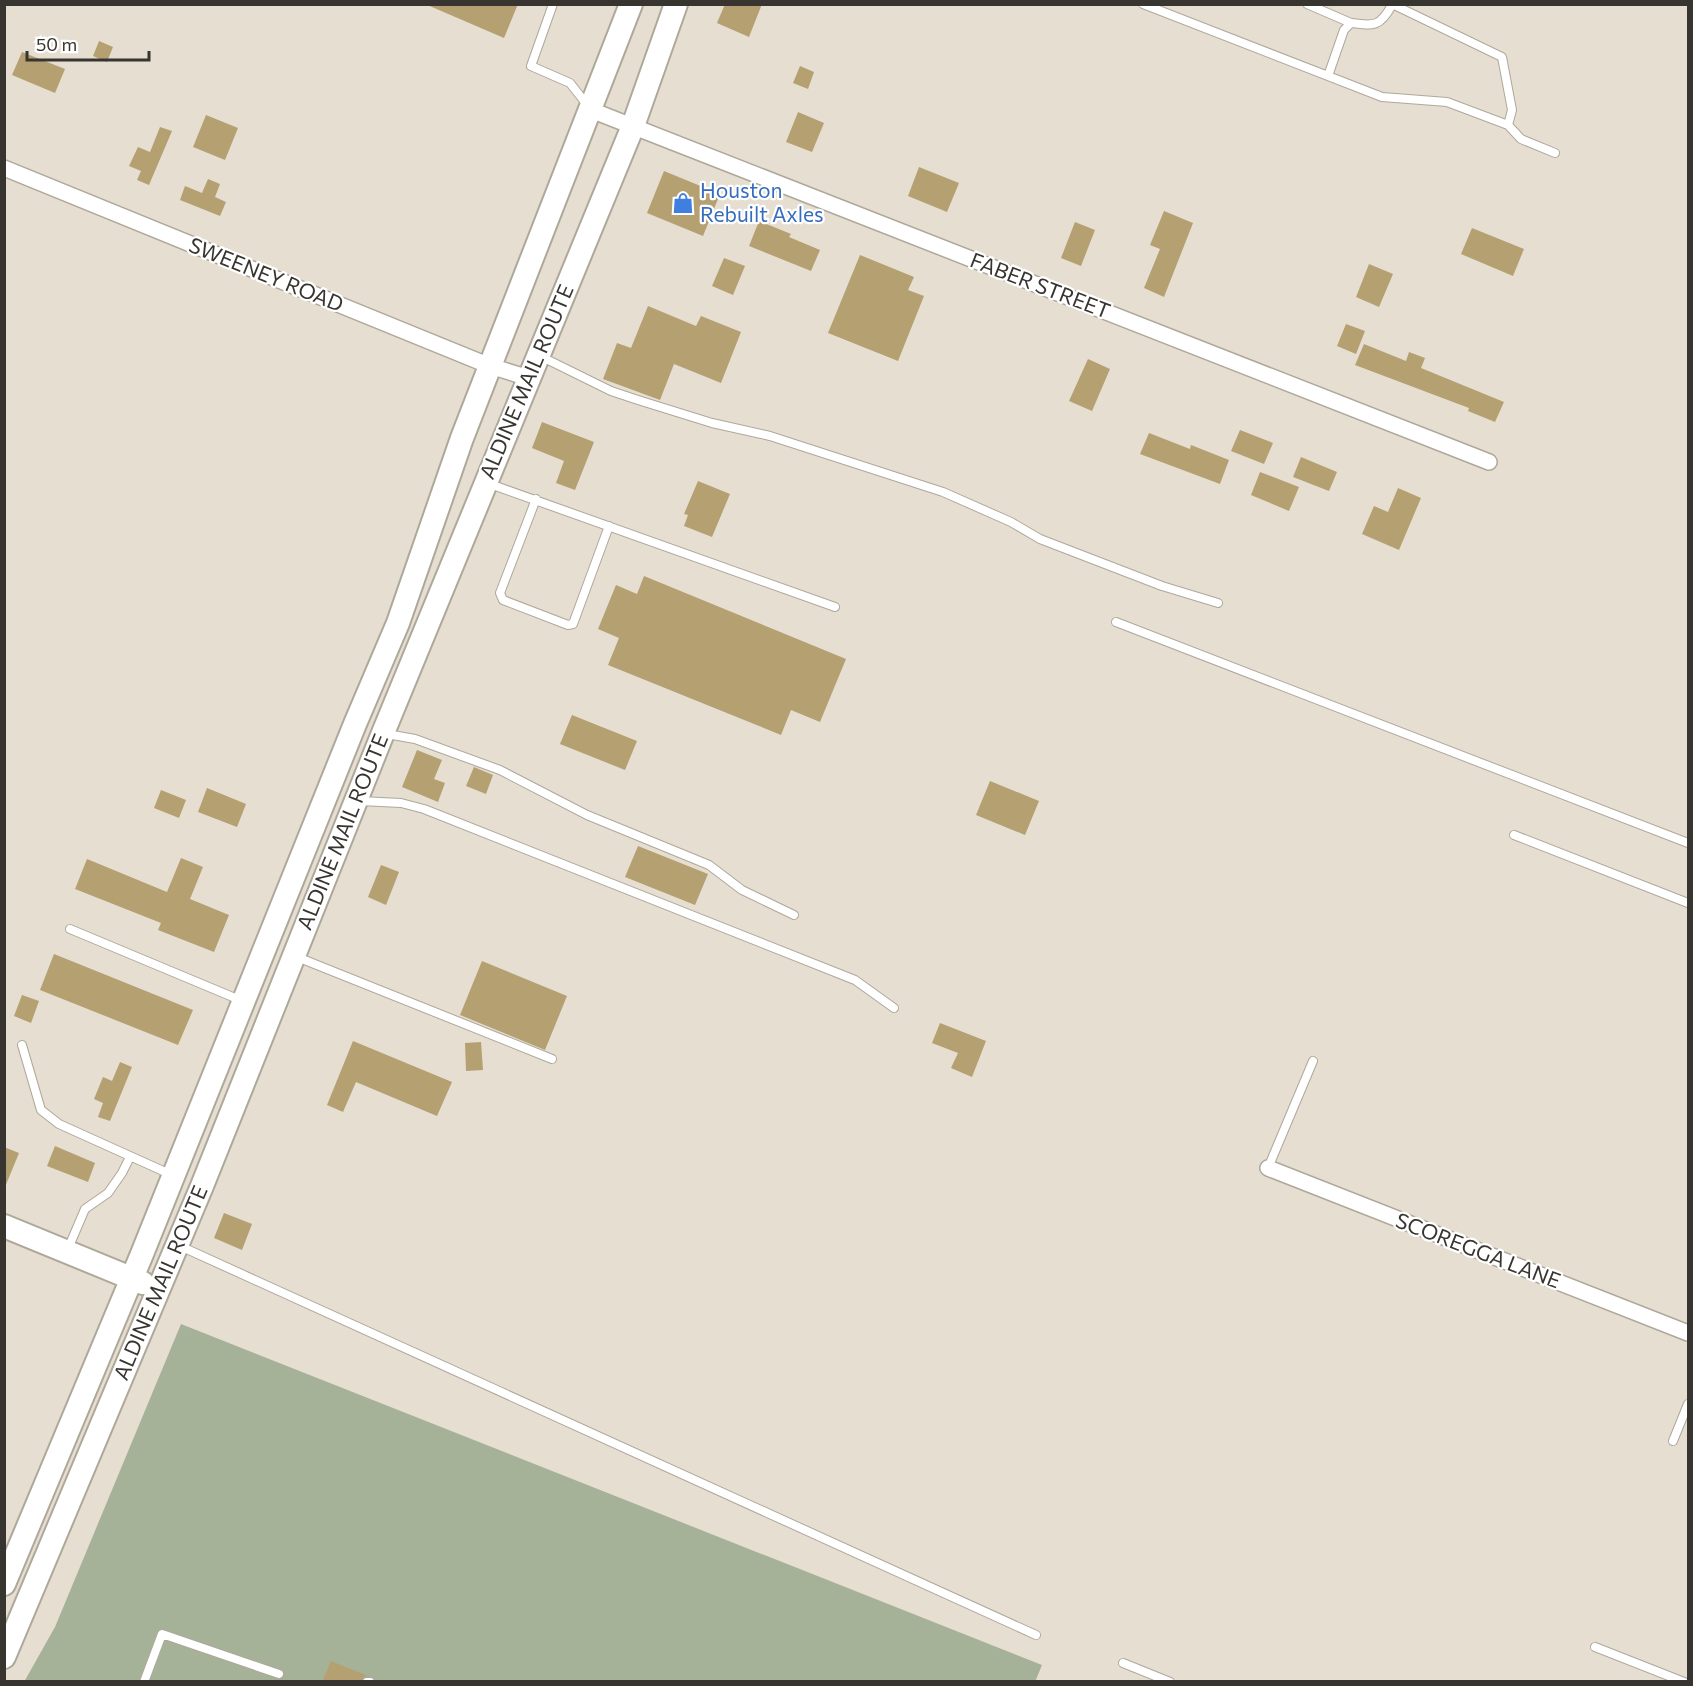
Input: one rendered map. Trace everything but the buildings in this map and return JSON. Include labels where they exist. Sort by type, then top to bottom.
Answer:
[{"type":"main road","name":"ALDINE MAIL ROUTE","points":[[4,1584],[174,1176],[355,724],[398,623],[450,471],[631,4]]},
{"type":"main road","name":"ALDINE MAIL ROUTE","points":[[4,1657],[159,1289],[382,733],[633,126],[676,4]]},
{"type":"main road","points":[[450,471],[485,483]]},
{"type":"main road","points":[[355,724],[382,733]]},
{"type":"main road","points":[[244,1002],[272,1010]]},
{"type":"main road","points":[[4,1226],[159,1289]]},
{"type":"street","name":"FABER STREET","points":[[591,110],[1489,462]]},
{"type":"street","name":"SWEENEY ROAD","points":[[4,168],[490,366],[529,378]]},
{"type":"street","name":"SCOREGGA LANE","points":[[1268,1168],[1689,1333]]},
{"type":"lane","points":[[553,4],[531,66],[570,82],[591,110]]},
{"type":"lane","points":[[1143,4],[1382,97],[1447,102],[1508,125],[1521,139],[1555,153]]},
{"type":"lane","points":[[1307,4],[1351,23],[1371,26],[1384,20],[1392,5],[1502,57],[1512,110],[1508,125]]},
{"type":"lane","points":[[1328,76],[1344,30],[1351,23]]},
{"type":"lane","points":[[538,355],[611,391],[712,423],[770,436],[942,492],[1011,522],[1040,539],[1162,586],[1218,603]]},
{"type":"lane","points":[[485,483],[536,499],[835,607]]},
{"type":"lane","points":[[536,499],[500,593],[503,600],[568,626],[573,624],[609,525]]},
{"type":"lane","points":[[1116,622],[1689,843]]},
{"type":"lane","points":[[382,733],[415,739],[500,770],[587,815],[710,865],[742,890],[794,915]]},
{"type":"lane","points":[[356,801],[401,803],[424,808],[855,980],[894,1008]]},
{"type":"lane","points":[[1514,834],[1689,903]]},
{"type":"lane","points":[[70,928],[244,1002]]},
{"type":"lane","points":[[292,956],[552,1059]]},
{"type":"lane","points":[[22,1046],[41,1110],[59,1124],[174,1176]]},
{"type":"lane","points":[[1268,1168],[1313,1061]]},
{"type":"lane","points":[[67,1252],[85,1209],[108,1193],[130,1157]]},
{"type":"lane","points":[[177,1245],[1036,1635]]},
{"type":"lane","points":[[1673,1441],[1689,1404]]},
{"type":"lane","points":[[144,1682],[162,1634],[279,1674]]},
{"type":"lane","points":[[1594,1647],[1684,1682]]},
{"type":"lane","points":[[1123,1663],[1170,1682]]},
{"type":"green space","points":[[181,1324],[1042,1665],[1035,1682],[24,1682],[55,1627]]},
{"type":"place","name":"Houston Rebuilt Axles","points":[[683,203]]}]
